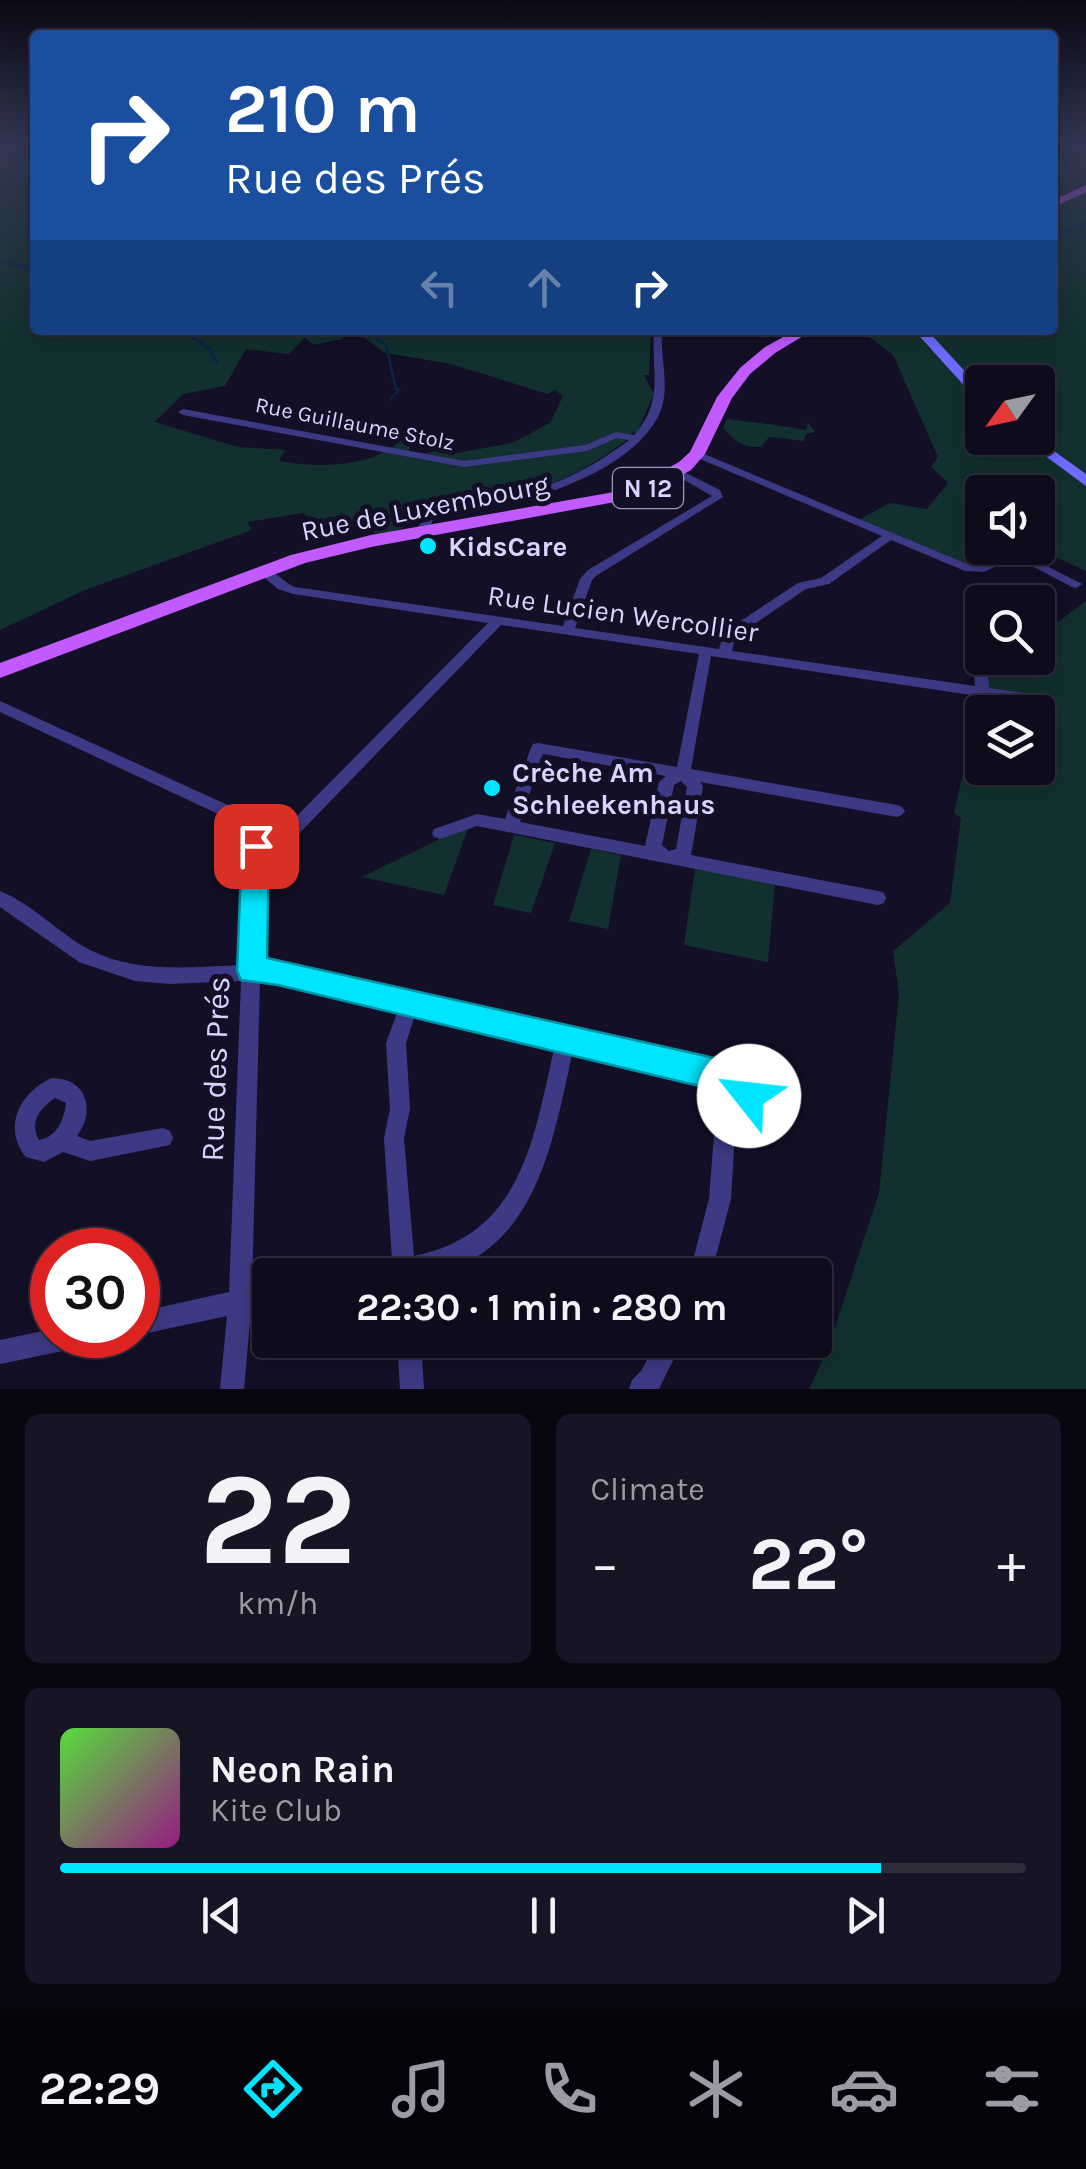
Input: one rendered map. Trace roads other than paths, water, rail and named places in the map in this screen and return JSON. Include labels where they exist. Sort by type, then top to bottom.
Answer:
[{"type":"main road","name":"Rue de Luxembourg","points":[[0,670],[263,570],[334,549],[636,493],[678,472],[697,454],[724,397],[744,371],[797,335]]},
{"type":"main road","points":[[925,335],[965,378]]},
{"type":"main road","points":[[934,335],[938,349]]},
{"type":"main road","points":[[1051,455],[1086,481]]},
{"type":"street","points":[[422,532],[428,520],[443,509],[504,502],[580,477],[636,438],[658,405],[658,335]]},
{"type":"street","name":"Rue Guillaume Stolz","points":[[183,412],[464,464],[587,448],[616,435],[636,438]]},
{"type":"street","points":[[697,454],[973,569],[989,566],[1014,552],[1076,584]]},
{"type":"street","points":[[568,630],[592,573],[718,497],[716,492],[678,472]]},
{"type":"street","points":[[724,653],[730,635],[802,586],[825,581],[890,536]]},
{"type":"street","name":"Rue Lucien Wercollier","points":[[263,570],[282,586],[294,590],[1011,695]]},
{"type":"street","points":[[0,706],[237,816],[256,846],[282,841],[498,620]]},
{"type":"street","points":[[683,774],[706,650]]},
{"type":"street","points":[[981,675],[982,690]]},
{"type":"street","points":[[510,827],[538,748],[897,812]]},
{"type":"street","points":[[683,774],[695,786],[683,854],[667,858],[653,848],[667,782],[683,774]]},
{"type":"street","points":[[440,833],[468,821],[510,827],[878,898]]},
{"type":"street","name":"Rue des Prés","points":[[232,1389],[240,1302],[256,846]]},
{"type":"street","points":[[0,898],[84,956],[112,968],[169,976],[278,971],[728,1077],[749,1096],[790,1104]]},
{"type":"street","points":[[403,1258],[394,1138],[400,1109],[396,1043],[410,1003]]},
{"type":"street","points":[[451,1258],[495,1229],[520,1199],[539,1147],[566,1040]]},
{"type":"street","points":[[704,1258],[720,1199],[728,1077]]},
{"type":"street","points":[[62,1088],[71,1092],[78,1106],[74,1124],[60,1141],[37,1151],[26,1151],[6,1141],[20,1107],[40,1092],[62,1088]]},
{"type":"street","points":[[60,1141],[90,1151],[163,1138]]},
{"type":"street","points":[[160,1318],[252,1299]]},
{"type":"street","points":[[0,1352],[30,1346]]},
{"type":"street","points":[[410,1358],[412,1389]]},
{"type":"street","points":[[640,1389],[650,1380],[662,1358]]},
{"type":"waterway","points":[[1058,234],[1086,223]]},
{"type":"waterway","points":[[1,262],[30,267]]},
{"type":"waterway","points":[[190,335],[210,349],[217,363]]},
{"type":"waterway","points":[[371,335],[386,345],[396,389],[400,389],[391,399]]},
{"type":"place","name":"KidsCare","points":[[428,546]]},
{"type":"place","name":"Crèche Am Schleekenhaus","points":[[492,788]]}]
